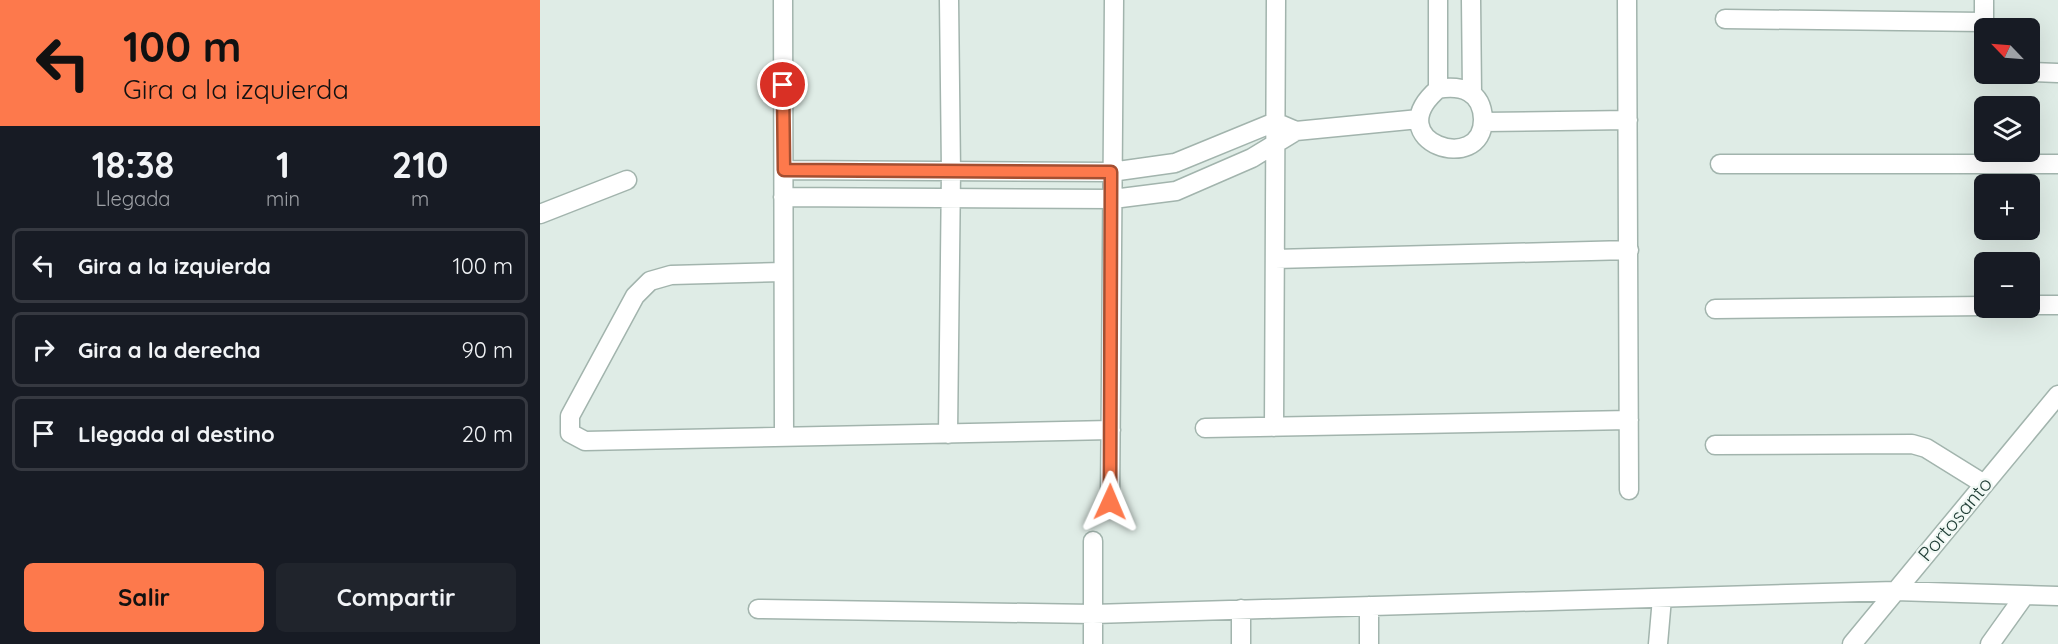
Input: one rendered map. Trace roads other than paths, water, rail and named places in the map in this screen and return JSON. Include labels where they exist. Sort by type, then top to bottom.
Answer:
[{"type":"street","points":[[783,0],[784,437]]},
{"type":"street","points":[[948,434],[951,171],[949,0]]},
{"type":"street","points":[[1110,502],[1114,0]]},
{"type":"street","points":[[1274,427],[1276,0]]},
{"type":"street","points":[[1438,0],[1438,89]]},
{"type":"street","points":[[1471,0],[1472,93]]},
{"type":"street","points":[[1628,0],[1629,490]]},
{"type":"street","points":[[1984,0],[1984,18]]},
{"type":"street","points":[[1725,19],[1974,25]]},
{"type":"street","points":[[2040,72],[2058,73]]},
{"type":"street","points":[[1455,86],[1472,93],[1481,106],[1483,122],[1477,136],[1465,147],[1449,150],[1434,146],[1423,134],[1419,118],[1424,101],[1438,89],[1455,86]]},
{"type":"street","points":[[783,197],[1113,199],[1176,191],[1252,158],[1296,131],[1419,118]]},
{"type":"street","points":[[1483,122],[1628,120]]},
{"type":"street","points":[[784,170],[1111,172],[1176,163],[1275,122],[1296,131]]},
{"type":"street","points":[[1720,164],[2058,164]]},
{"type":"street","points":[[540,214],[627,180]]},
{"type":"street","points":[[1275,259],[1629,250]]},
{"type":"street","points":[[783,273],[671,275],[650,281],[635,296],[570,416],[570,433],[585,441],[1111,430]]},
{"type":"street","points":[[2040,305],[2058,305]]},
{"type":"street","points":[[1715,309],[1974,306]]},
{"type":"street","name":"Portosanto","points":[[1852,644],[2058,395]]},
{"type":"street","points":[[1205,429],[1629,420]]},
{"type":"street","points":[[1715,445],[1912,444],[1926,448],[1984,484]]},
{"type":"street","points":[[1093,541],[1093,644]]},
{"type":"street","points":[[758,609],[1093,614],[1895,591],[2058,596]]},
{"type":"street","points":[[1990,644],[2025,595]]},
{"type":"street","points":[[1658,644],[1662,598]]},
{"type":"street","points":[[1369,606],[1369,644]]},
{"type":"street","points":[[1241,609],[1241,644]]}]
